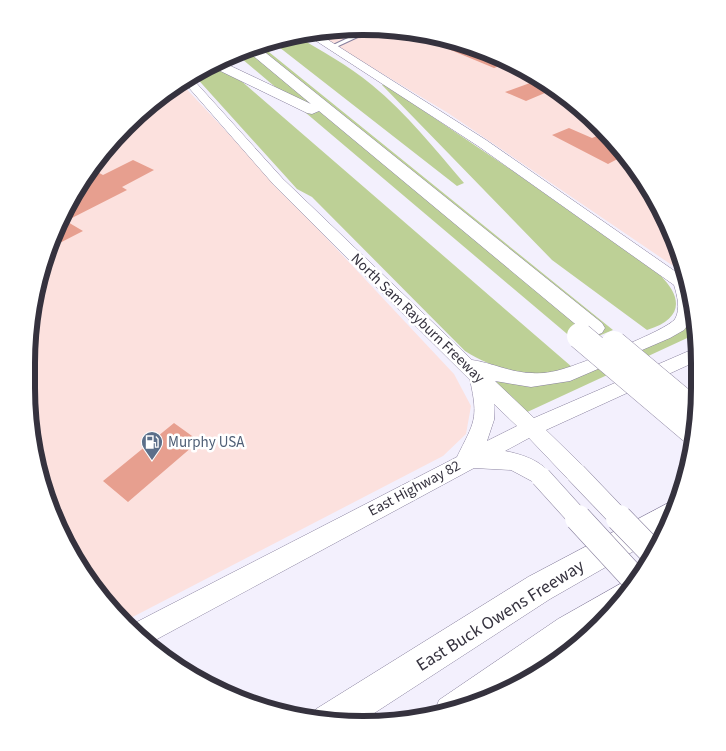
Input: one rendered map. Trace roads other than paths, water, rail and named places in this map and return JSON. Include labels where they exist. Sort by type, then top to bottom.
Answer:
[{"type":"highway","points":[[257,53],[586,332],[688,428]]},
{"type":"highway","points":[[249,56],[586,332],[690,407]]},
{"type":"highway","points":[[223,67],[314,111]]},
{"type":"highway","name":"East Buck Owens Freeway","points":[[340,715],[539,588],[664,519]]},
{"type":"highway","points":[[477,696],[606,609]]},
{"type":"main road","points":[[318,38],[482,143],[681,283]]},
{"type":"main road","name":"North Sam Rayburn Freeway","points":[[191,84],[256,159],[356,260],[532,427],[649,549]]},
{"type":"main road","points":[[472,370],[518,380],[545,382],[568,376],[678,326],[686,315],[685,301]]},
{"type":"main road","name":"East Highway 82","points":[[144,632],[532,427],[691,356]]},
{"type":"main road","points":[[465,462],[481,436],[485,423],[485,402],[472,370]]},
{"type":"main road","points":[[465,462],[494,458],[513,460],[527,466],[541,477],[632,576]]},
{"type":"street","points":[[332,48],[359,35]]},
{"type":"place","name":"Murphy USA","points":[[152,461]]}]
